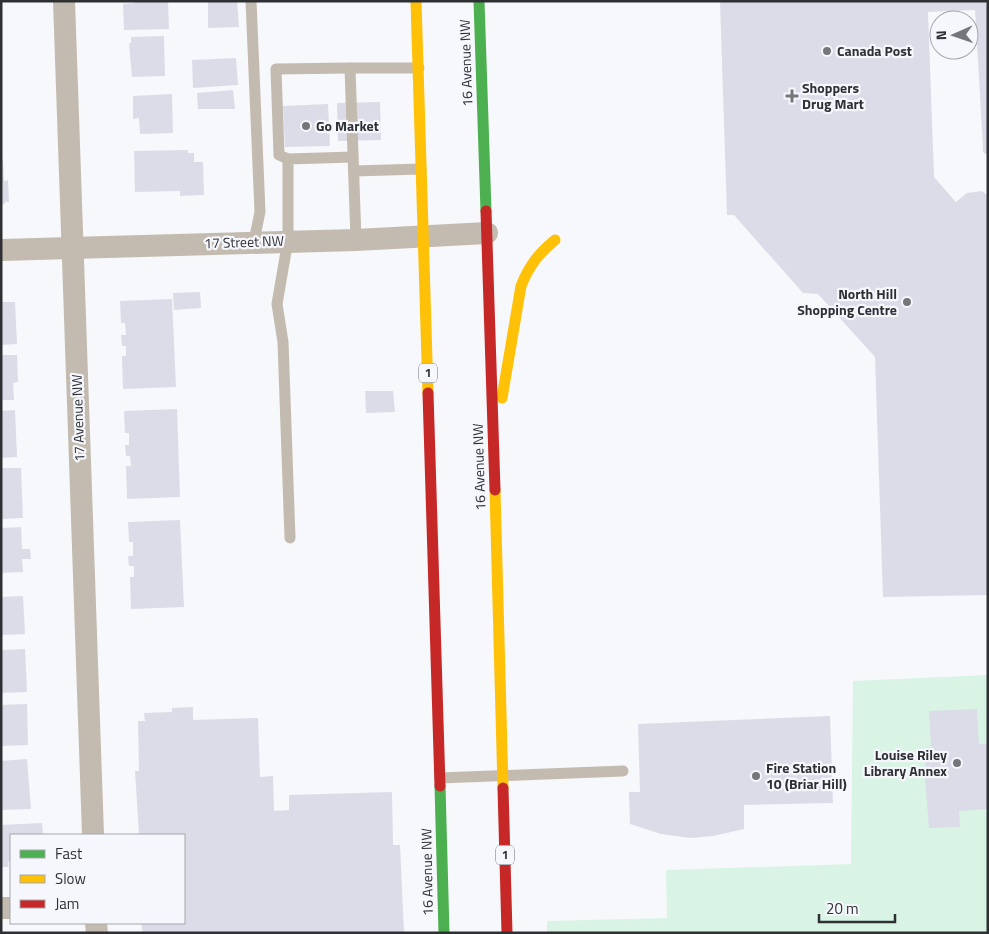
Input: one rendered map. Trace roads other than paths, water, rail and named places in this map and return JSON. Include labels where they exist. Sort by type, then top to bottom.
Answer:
[{"type":"highway","name":"16 Avenue NW","points":[[416,1],[444,933]]},
{"type":"highway","name":"16 Avenue NW","points":[[478,1],[493,423],[507,933]]},
{"type":"highway","points":[[493,423],[508,384],[518,304],[529,270],[537,256],[555,240]]},
{"type":"street","name":"17 Avenue NW","points":[[64,1],[93,834]]},
{"type":"street","name":"17 Street NW","points":[[1,250],[288,240],[356,240],[487,232]]},
{"type":"lane","points":[[251,1],[260,212],[254,242]]},
{"type":"lane","points":[[350,68],[356,240]]},
{"type":"lane","points":[[353,157],[288,159],[279,156],[276,69],[419,68]]},
{"type":"lane","points":[[288,159],[288,240],[277,304],[283,342],[290,538]]},
{"type":"lane","points":[[354,171],[422,170]]},
{"type":"lane","points":[[440,778],[623,771]]},
{"type":"place","name":"Canada Post","points":[[827,51]]},
{"type":"place","name":"Shoppers Drug Mart","points":[[792,96]]},
{"type":"place","name":"Go Market","points":[[306,126]]},
{"type":"place","name":"North Hill Shopping Centre","points":[[907,302]]},
{"type":"place","name":"Louise Riley Library Annex","points":[[957,763]]},
{"type":"place","name":"Fire Station 10 (Briar Hill)","points":[[756,776]]}]
